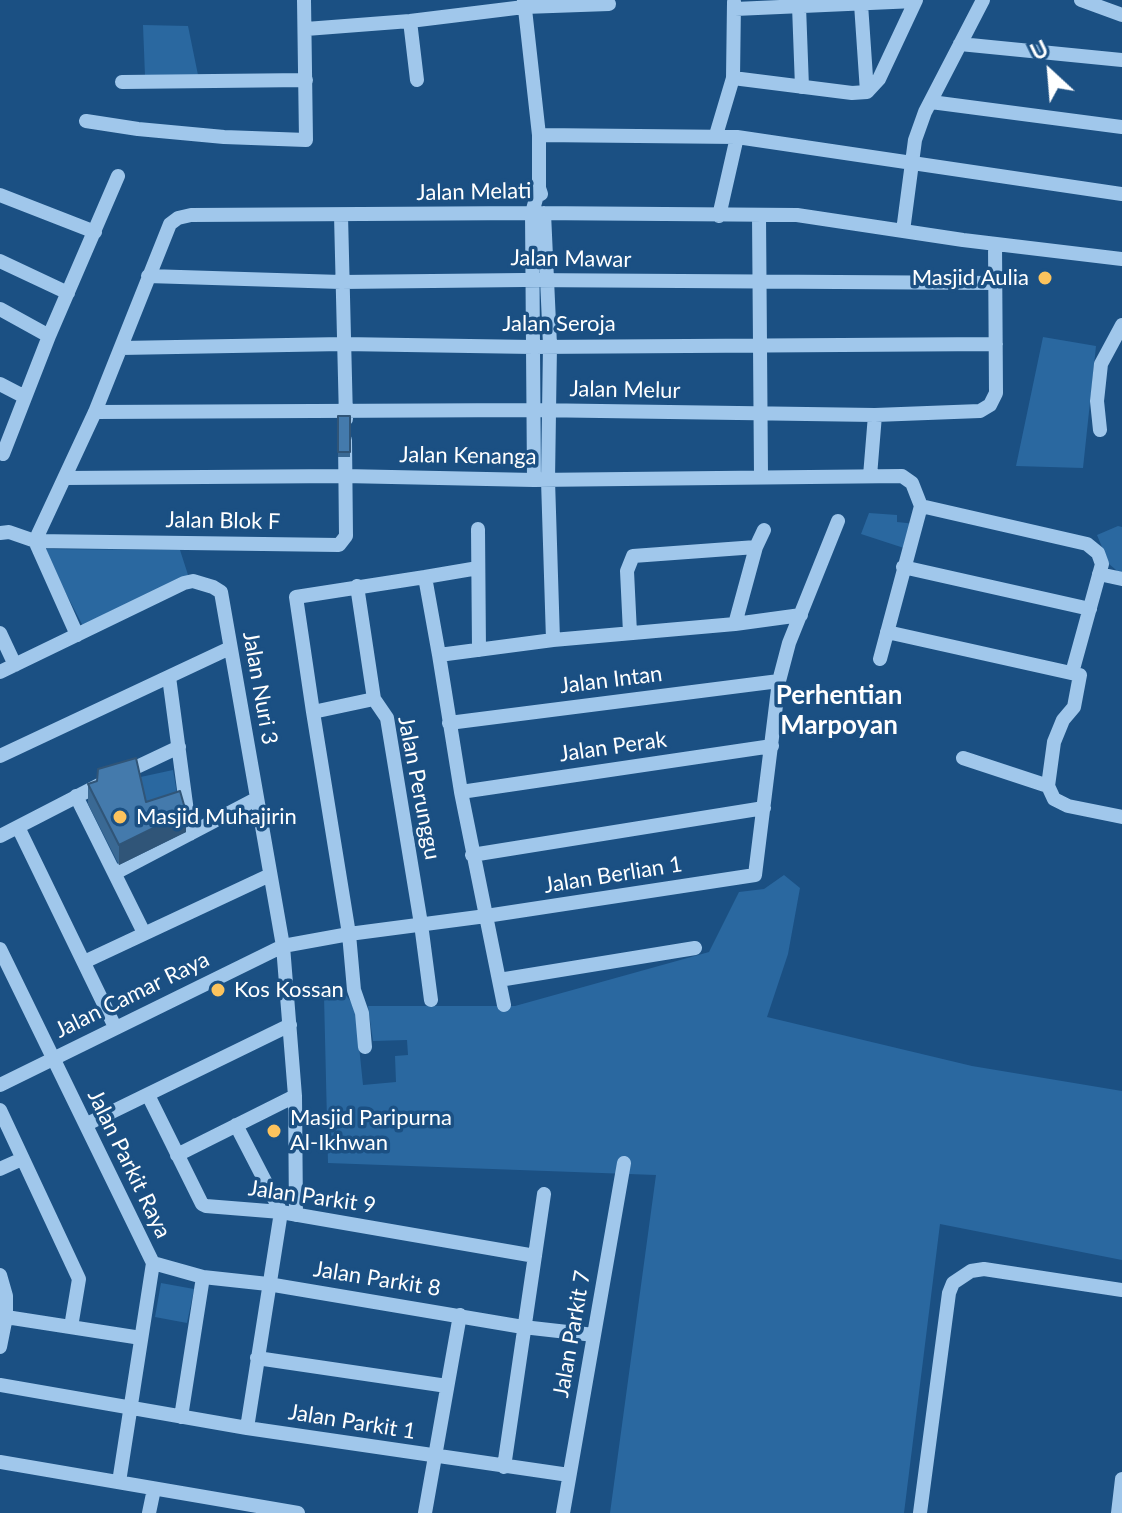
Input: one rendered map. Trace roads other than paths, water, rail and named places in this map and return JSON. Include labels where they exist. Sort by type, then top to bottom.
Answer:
[{"type":"street","points":[[86,121],[196,134],[306,140],[304,0]]},
{"type":"street","points":[[903,231],[915,140],[983,0]]},
{"type":"street","points":[[1081,0],[1122,15]]},
{"type":"street","points":[[716,135],[733,78],[734,5],[799,6],[916,1],[879,79],[867,92]]},
{"type":"street","points":[[306,29],[410,21],[524,3],[609,4]]},
{"type":"street","points":[[524,3],[539,135],[541,213],[532,410],[541,480],[553,640]]},
{"type":"street","points":[[861,4],[867,92]]},
{"type":"street","points":[[799,6],[802,87]]},
{"type":"street","points":[[410,21],[417,80]]},
{"type":"street","points":[[960,44],[1122,60]]},
{"type":"street","points":[[733,78],[867,92]]},
{"type":"street","points":[[122,82],[306,80]]},
{"type":"street","points":[[931,102],[1122,127]]},
{"type":"street","points":[[539,135],[737,137],[1122,194]]},
{"type":"street","points":[[719,216],[737,137]]},
{"type":"street","points":[[0,452],[3,454],[49,336],[118,176]]},
{"type":"street","points":[[0,195],[95,232]]},
{"type":"street","name":"Jalan Melati","points":[[35,541],[95,412],[170,224],[178,218],[191,215],[541,213],[797,215],[1122,259]]},
{"type":"street","points":[[341,215],[346,411],[344,476]]},
{"type":"street","points":[[759,215],[761,476]]},
{"type":"street","name":"Jalan Melur","points":[[95,412],[549,410],[875,415],[980,411],[990,405],[996,393],[995,244]]},
{"type":"street","points":[[0,261],[68,293]]},
{"type":"street","name":"Jalan Mawar","points":[[148,276],[341,282],[994,283]]},
{"type":"street","points":[[539,281],[550,345],[549,410],[541,480]]},
{"type":"street","points":[[0,309],[49,336]]},
{"type":"street","points":[[1100,430],[1097,401],[1101,364],[1122,325]]},
{"type":"street","name":"Jalan Seroja","points":[[121,348],[343,344],[533,347],[996,344]]},
{"type":"street","points":[[0,384],[25,397]]},
{"type":"street","points":[[870,476],[875,415]]},
{"type":"street","name":"Jalan Kenanga","points":[[65,478],[344,476],[541,480],[902,476],[912,483],[921,506]]},
{"type":"street","name":"Jalan Blok F","points":[[35,541],[339,545],[346,536],[344,476]]},
{"type":"street","points":[[880,659],[921,506],[1087,544],[1098,553],[1102,564],[1072,673]]},
{"type":"street","name":"Jalan Berlian 1","points":[[283,946],[755,875],[779,681],[838,521]]},
{"type":"street","points":[[478,529],[479,650]]},
{"type":"street","points":[[735,624],[756,547],[764,530]]},
{"type":"street","points":[[0,533],[9,532],[35,541],[77,635],[0,672]]},
{"type":"street","points":[[630,633],[627,571],[633,556],[756,547]]},
{"type":"street","points":[[903,567],[1090,609]]},
{"type":"street","points":[[365,1047],[296,597],[478,568]]},
{"type":"street","points":[[1099,574],[1122,579]]},
{"type":"street","points":[[425,577],[472,855],[504,1005]]},
{"type":"street","name":"Jalan Nuri 3","points":[[77,635],[184,583],[193,581],[221,592],[283,946],[295,1096],[289,1213],[268,1284],[247,1428]]},
{"type":"street","name":"Jalan Perunggu","points":[[357,586],[374,699],[387,718],[431,1000]]},
{"type":"street","points":[[439,655],[801,615]]},
{"type":"street","points":[[887,632],[1080,675],[1074,707],[1063,720],[1054,742],[1048,786],[1054,799],[1068,806],[1122,817]]},
{"type":"street","points":[[0,633],[15,665]]},
{"type":"street","points":[[0,756],[230,648]]},
{"type":"street","points":[[169,677],[190,834]]},
{"type":"street","name":"Jalan Intan","points":[[449,723],[779,681]]},
{"type":"street","points":[[313,712],[374,699]]},
{"type":"street","name":"Jalan Perak","points":[[461,792],[772,746]]},
{"type":"street","points":[[0,836],[179,747]]},
{"type":"street","points":[[963,758],[1048,786]]},
{"type":"street","points":[[76,796],[144,933]]},
{"type":"street","points":[[115,873],[256,799]]},
{"type":"street","points":[[472,855],[764,808]]},
{"type":"street","points":[[18,827],[115,1027]]},
{"type":"street","points":[[84,962],[270,875]]},
{"type":"street","name":"Jalan Camar Raya","points":[[0,1085],[283,946]]},
{"type":"street","points":[[499,980],[695,948]]},
{"type":"street","name":"Jalan Parkit Raya","points":[[0,949],[153,1263],[119,1482]]},
{"type":"street","points":[[87,1124],[290,1025]]},
{"type":"street","name":"Jalan Parkit 9","points":[[148,1095],[204,1205],[289,1213],[535,1256]]},
{"type":"street","points":[[177,1155],[295,1096]]},
{"type":"street","points":[[0,1110],[79,1279],[71,1327]]},
{"type":"street","points":[[236,1125],[289,1213]]},
{"type":"street","points":[[0,1169],[22,1159]]},
{"type":"street","name":"Jalan Parkit 7","points":[[563,1513],[624,1163]]},
{"type":"street","points":[[504,1467],[544,1194]]},
{"type":"street","name":"Jalan Parkit 8","points":[[153,1263],[203,1277],[268,1284],[523,1327],[594,1335]]},
{"type":"street","points":[[920,1513],[949,1293],[953,1283],[971,1271],[984,1269],[1122,1290]]},
{"type":"street","points":[[0,1275],[6,1296],[6,1317],[0,1347]]},
{"type":"street","points":[[181,1417],[203,1277]]},
{"type":"street","points":[[425,1513],[460,1315]]},
{"type":"street","points":[[6,1317],[141,1338]]},
{"type":"street","points":[[257,1358],[447,1386]]},
{"type":"street","name":"Jalan Parkit 1","points":[[0,1385],[247,1428],[569,1475]]},
{"type":"street","points":[[0,1462],[154,1489],[222,1507],[298,1513]]},
{"type":"street","points":[[1118,1513],[1122,1479]]},
{"type":"street","points":[[149,1513],[154,1489]]},
{"type":"place","name":"Masjid Aulia","points":[[1045,278]]},
{"type":"place","name":"Masjid Muhajirin","points":[[120,817]]},
{"type":"place","name":"Kos Kossan","points":[[218,990]]},
{"type":"place","name":"Masjid Paripurna Al-Ikhwan","points":[[274,1131]]},
{"type":"district","name":"Perhentian Marpoyan","points":[[839,711]]}]
